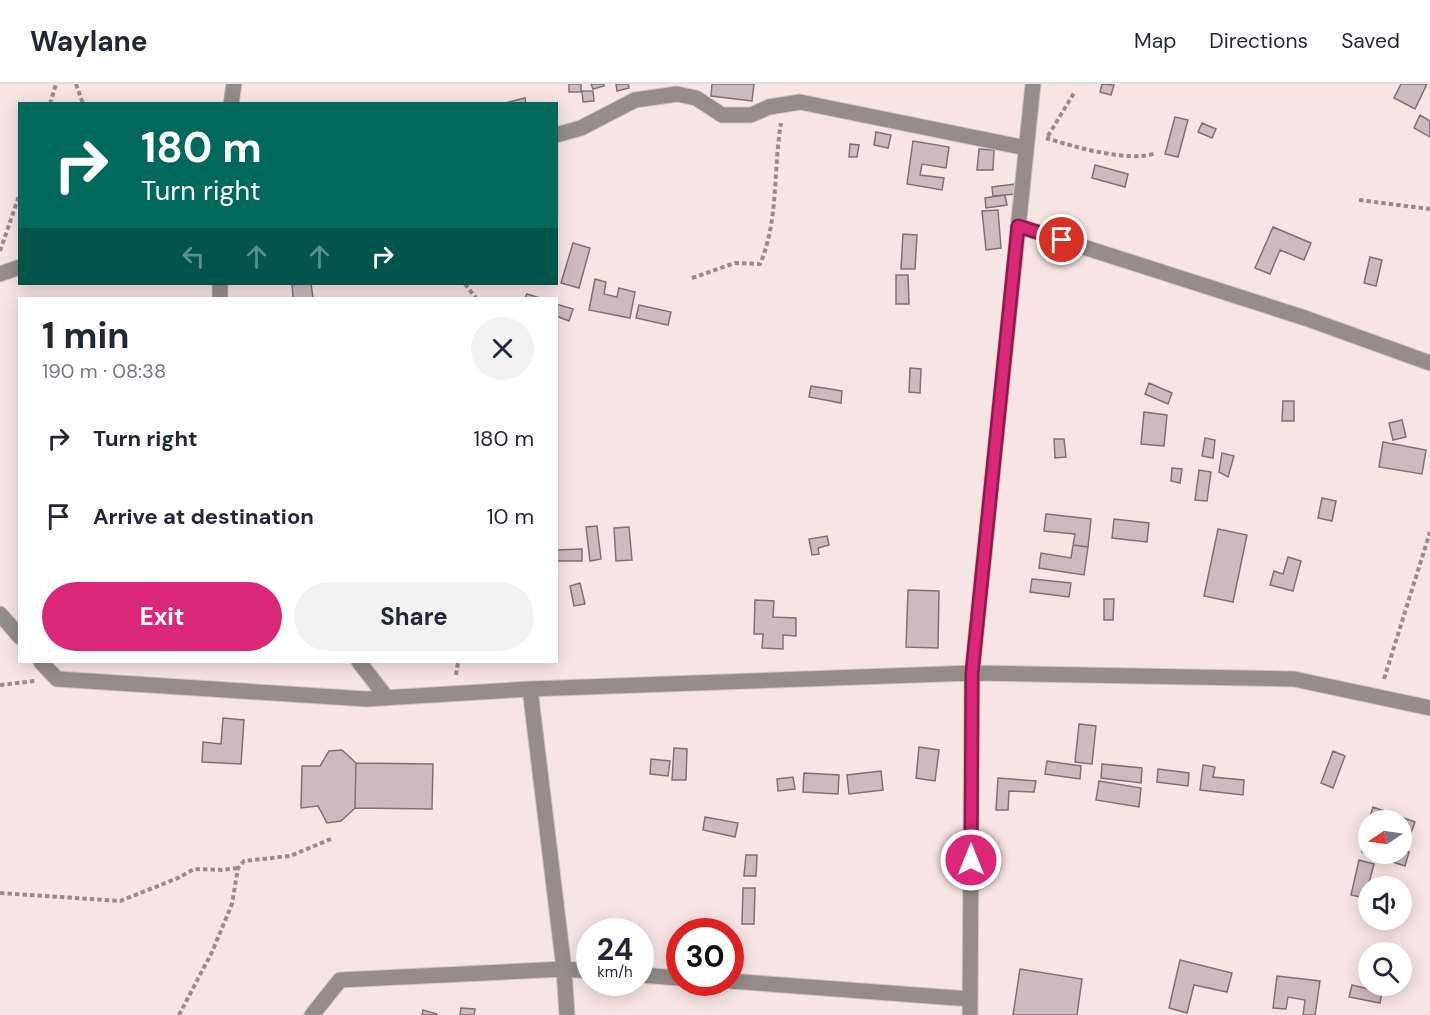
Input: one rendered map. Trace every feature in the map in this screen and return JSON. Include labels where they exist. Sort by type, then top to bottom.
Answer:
[{"type":"street","points":[[231,102],[234,84]]},
{"type":"street","points":[[970,1015],[972,673],[1033,84]]},
{"type":"street","points":[[558,134],[581,128],[635,100],[677,94],[696,98],[722,115],[751,115],[769,107],[800,102],[1026,148]]},
{"type":"street","points":[[1018,226],[1305,318],[1430,363]]},
{"type":"street","points":[[0,274],[18,268]]},
{"type":"street","points":[[0,614],[18,635]]},
{"type":"street","points":[[42,663],[57,679],[366,699],[530,689],[972,673],[1294,679],[1430,708]]},
{"type":"street","points":[[360,663],[387,698]]},
{"type":"street","points":[[530,689],[564,969],[567,1015]]},
{"type":"street","points":[[312,1015],[340,980],[576,970]]},
{"type":"street","points":[[744,982],[970,999]]},
{"type":"path","points":[[51,102],[56,84]]},
{"type":"path","points":[[76,84],[83,102]]},
{"type":"path","points":[[1026,148],[1046,138],[1074,93]]},
{"type":"path","points":[[692,278],[735,262],[760,264],[766,249],[772,215],[785,104]]},
{"type":"path","points":[[1046,138],[1086,150],[1145,157],[1156,153]]},
{"type":"path","points":[[0,251],[18,199]]},
{"type":"path","points":[[1359,200],[1430,209]]},
{"type":"path","points":[[466,285],[475,297]]},
{"type":"path","points":[[1378,697],[1430,532]]},
{"type":"path","points":[[0,685],[57,679]]},
{"type":"path","points":[[179,1015],[212,952],[232,904],[238,868],[244,861],[290,856],[331,839]]},
{"type":"path","points":[[0,892],[120,901],[178,878],[194,869],[238,868]]},
{"type":"building","points":[[569,84],[581,84],[581,92],[569,92]]},
{"type":"building","points":[[591,84],[604,84],[604,86],[593,89]]},
{"type":"building","points":[[616,84],[628,84],[629,88],[617,91]]},
{"type":"building","points":[[712,84],[754,84],[752,101],[711,96]]},
{"type":"building","points":[[1102,84],[1114,85],[1111,95],[1100,92]]},
{"type":"building","points":[[1401,84],[1427,84],[1415,109],[1394,98]]},
{"type":"building","points":[[582,91],[593,91],[594,101],[583,102]]},
{"type":"building","points":[[525,98],[526,102],[509,102]]},
{"type":"building","points":[[1420,115],[1430,121],[1430,137],[1414,128]]},
{"type":"building","points":[[1175,117],[1188,120],[1178,157],[1165,154]]},
{"type":"building","points":[[1202,123],[1216,129],[1212,138],[1198,132]]},
{"type":"building","points":[[876,132],[891,135],[888,148],[874,145]]},
{"type":"building","points":[[913,141],[949,147],[946,168],[922,164],[920,175],[944,178],[942,190],[907,184]]},
{"type":"building","points":[[850,144],[859,145],[857,157],[849,157]]},
{"type":"building","points":[[979,149],[994,150],[993,170],[977,170]]},
{"type":"building","points":[[1095,165],[1128,174],[1125,187],[1092,178]]},
{"type":"building","points":[[1015,184],[1016,194],[993,196],[992,187]]},
{"type":"building","points":[[1005,195],[1007,205],[986,208],[985,198]]},
{"type":"building","points":[[998,210],[1001,248],[986,250],[982,211]]},
{"type":"building","points":[[1273,227],[1311,243],[1304,260],[1280,250],[1270,274],[1255,268]]},
{"type":"building","points":[[903,234],[917,235],[915,269],[901,269]]},
{"type":"building","points":[[573,243],[590,248],[579,288],[561,283]]},
{"type":"building","points":[[1370,257],[1382,260],[1376,286],[1364,283]]},
{"type":"building","points":[[896,275],[908,275],[909,304],[896,304]]},
{"type":"building","points":[[595,279],[606,282],[604,294],[617,297],[619,288],[635,292],[630,318],[589,310]]},
{"type":"building","points":[[292,285],[311,285],[313,297],[293,297]]},
{"type":"building","points":[[558,305],[573,309],[569,321],[558,317]]},
{"type":"building","points":[[639,305],[671,312],[668,325],[636,318]]},
{"type":"building","points":[[910,368],[921,369],[920,393],[909,392]]},
{"type":"building","points":[[1149,383],[1172,393],[1168,404],[1145,394]]},
{"type":"building","points":[[811,386],[842,391],[841,403],[809,397]]},
{"type":"building","points":[[1283,401],[1294,401],[1294,421],[1282,421]]},
{"type":"building","points":[[1144,412],[1167,415],[1164,446],[1141,444]]},
{"type":"building","points":[[1402,420],[1406,437],[1393,440],[1389,423]]},
{"type":"building","points":[[1205,438],[1215,440],[1213,458],[1202,456]]},
{"type":"building","points":[[1054,439],[1064,439],[1066,457],[1055,458]]},
{"type":"building","points":[[1383,442],[1426,450],[1422,474],[1379,467]]},
{"type":"building","points":[[1222,453],[1234,456],[1228,477],[1219,472]]},
{"type":"building","points":[[1172,468],[1182,469],[1180,483],[1171,481]]},
{"type":"building","points":[[1199,470],[1211,472],[1207,501],[1195,500]]},
{"type":"building","points":[[1322,498],[1336,501],[1332,521],[1318,518]]},
{"type":"building","points":[[1046,514],[1091,519],[1088,547],[1073,545],[1075,534],[1044,531]]},
{"type":"building","points":[[1114,519],[1149,523],[1147,542],[1112,538]]},
{"type":"building","points":[[597,526],[601,559],[590,561],[586,527]]},
{"type":"building","points":[[629,527],[632,560],[616,561],[614,528]]},
{"type":"building","points":[[1218,529],[1247,535],[1233,602],[1204,596]]},
{"type":"building","points":[[827,536],[829,545],[818,548],[819,554],[812,555],[809,539]]},
{"type":"building","points":[[1073,545],[1088,547],[1084,575],[1039,568],[1041,553],[1071,558]]},
{"type":"building","points":[[582,549],[582,561],[558,561],[558,550]]},
{"type":"building","points":[[1288,557],[1301,561],[1293,591],[1270,585],[1274,571],[1283,574]]},
{"type":"building","points":[[1032,579],[1071,583],[1069,597],[1030,592]]},
{"type":"building","points":[[580,583],[585,604],[574,606],[570,586]]},
{"type":"building","points":[[908,590],[939,591],[938,648],[906,647]]},
{"type":"building","points":[[1104,599],[1114,599],[1113,620],[1104,620]]},
{"type":"building","points":[[755,600],[774,601],[773,617],[796,618],[796,636],[783,635],[783,649],[762,648],[763,634],[754,634]]},
{"type":"building","points":[[223,718],[244,720],[241,764],[202,762],[203,742],[221,744]]},
{"type":"building","points":[[1079,724],[1096,726],[1092,764],[1075,762]]},
{"type":"building","points":[[919,747],[939,750],[935,781],[916,778]]},
{"type":"building","points":[[674,748],[687,749],[686,780],[672,780]]},
{"type":"building","points":[[342,750],[356,763],[355,808],[341,821],[327,823],[318,806],[301,808],[302,766],[320,766],[329,751]]},
{"type":"building","points":[[1333,751],[1345,756],[1333,788],[1321,783]]},
{"type":"building","points":[[651,759],[670,761],[668,776],[650,774]]},
{"type":"building","points":[[1047,761],[1081,766],[1080,779],[1045,774]]},
{"type":"building","points":[[356,763],[433,764],[432,809],[355,808]]},
{"type":"building","points":[[1102,764],[1142,768],[1141,783],[1101,778]]},
{"type":"building","points":[[1203,765],[1215,767],[1213,777],[1244,780],[1243,795],[1200,790]]},
{"type":"building","points":[[1158,769],[1189,773],[1188,786],[1157,782]]},
{"type":"building","points":[[881,771],[883,790],[849,794],[847,775]]},
{"type":"building","points":[[804,773],[839,775],[838,794],[803,792]]},
{"type":"building","points":[[793,777],[795,789],[778,791],[777,779]]},
{"type":"building","points":[[998,778],[1036,781],[1034,792],[1009,791],[1008,810],[996,810]]},
{"type":"building","points":[[1099,781],[1141,788],[1139,807],[1096,800]]},
{"type":"building","points":[[705,817],[738,823],[735,837],[703,830]]},
{"type":"building","points":[[746,855],[757,855],[756,876],[744,876]]},
{"type":"building","points":[[1358,864],[1374,864],[1371,876],[1358,876],[1358,896],[1351,895]]},
{"type":"building","points":[[743,888],[755,888],[754,924],[744,924]]},
{"type":"building","points":[[1180,960],[1232,973],[1227,992],[1194,985],[1187,1013],[1169,1008]]},
{"type":"building","points":[[1020,969],[1082,979],[1077,1015],[1013,1015]]},
{"type":"building","points":[[1277,976],[1320,981],[1315,1015],[1303,1015],[1305,1000],[1288,997],[1286,1009],[1273,1008]]},
{"type":"building","points":[[1352,985],[1358,986],[1358,996],[1381,996],[1380,1003],[1349,997]]},
{"type":"building","points":[[461,1008],[475,1009],[474,1015],[460,1015]]},
{"type":"building","points":[[423,1010],[437,1014],[437,1015],[422,1015]]},
{"type":"route","points":[[971,860],[972,673],[1018,226],[1062,240]]}]
